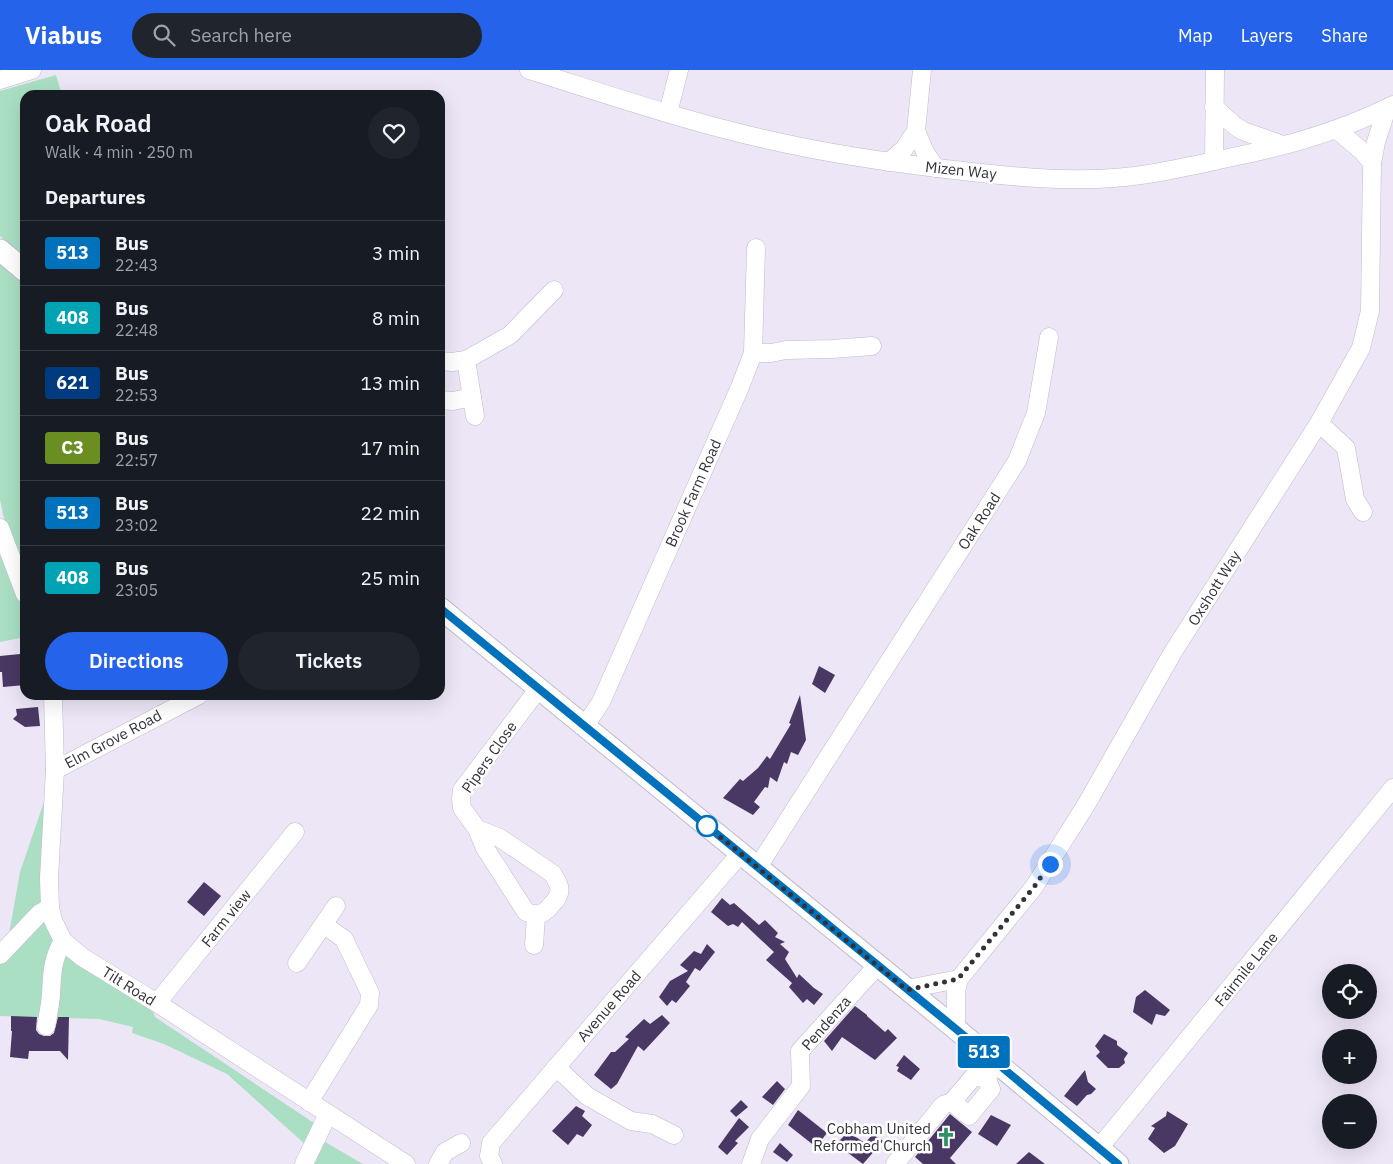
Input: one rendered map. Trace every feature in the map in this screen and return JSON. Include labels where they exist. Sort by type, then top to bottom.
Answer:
[{"type":"main road","points":[[0,250],[20,267]]},
{"type":"main road","points":[[445,612],[956,1029],[992,1071],[1099,1148],[1118,1164]]},
{"type":"street","points":[[0,80],[32,70]]},
{"type":"street","name":"Mizen Way","points":[[529,70],[668,114],[808,149],[936,168],[994,174],[1088,179],[1167,172],[1214,162],[1336,130],[1390,106]]},
{"type":"street","points":[[668,114],[679,70]]},
{"type":"street","points":[[889,162],[904,149],[916,131],[922,70]]},
{"type":"street","points":[[1214,162],[1215,70]]},
{"type":"street","name":"Oxshott Way","points":[[958,979],[1034,887],[1050,864],[1086,805],[1173,652],[1319,423],[1360,348],[1370,311],[1372,163],[1376,142],[1390,106]]},
{"type":"street","points":[[1214,107],[1243,131],[1282,145]]},
{"type":"street","points":[[1336,130],[1362,151],[1372,163]]},
{"type":"street","points":[[916,131],[926,154],[936,168]]},
{"type":"street","name":"Brook Farm Road","points":[[585,726],[600,702],[740,387],[752,353],[756,248]]},
{"type":"street","points":[[445,361],[466,360],[510,335],[554,290]]},
{"type":"street","name":"Oak Road","points":[[758,868],[1017,461],[1036,413],[1049,337]]},
{"type":"street","points":[[752,353],[771,353],[802,349],[832,350],[872,346]]},
{"type":"street","points":[[466,360],[475,416]]},
{"type":"street","points":[[445,400],[453,401],[472,397]]},
{"type":"street","points":[[1319,423],[1346,448],[1355,499],[1364,512]]},
{"type":"street","points":[[0,528],[20,581]]},
{"type":"street","name":"Pipers Close","points":[[477,828],[500,838],[553,874],[560,892],[544,914],[536,916],[526,912],[485,848],[477,828],[462,808],[461,798],[462,790],[538,688]]},
{"type":"street","name":"Tilt Road","points":[[52,700],[55,770],[49,878],[50,908],[58,933],[63,941],[82,957],[157,1003],[406,1164]]},
{"type":"street","name":"Elm Grove Road","points":[[55,770],[188,700]]},
{"type":"street","name":"Fairmile Lane","points":[[1099,1148],[1393,788]]},
{"type":"street","name":"Farm view","points":[[157,1003],[295,832]]},
{"type":"street","name":"Avenue Road","points":[[493,1164],[490,1156],[491,1143],[741,853]]},
{"type":"street","points":[[297,963],[336,906]]},
{"type":"street","points":[[0,955],[40,913],[50,908]]},
{"type":"street","points":[[534,945],[536,916]]},
{"type":"street","points":[[309,1102],[370,1005],[370,994],[344,939],[324,925]]},
{"type":"street","points":[[46,1026],[51,997],[52,969],[57,952],[63,941]]},
{"type":"street","name":"Pendenza","points":[[751,1164],[760,1139],[801,1086],[800,1051],[877,966]]},
{"type":"street","points":[[907,990],[958,979],[956,991],[956,1029]]},
{"type":"street","points":[[556,1067],[587,1096],[631,1121],[652,1124],[674,1135]]},
{"type":"street","points":[[895,1164],[943,1105],[952,1102],[974,1076],[992,1071]]},
{"type":"street","points":[[304,1164],[328,1114]]},
{"type":"street","points":[[438,1164],[445,1152],[461,1143]]},
{"type":"green space","points":[[56,75],[60,90],[20,90],[20,253],[0,236],[0,91]]},
{"type":"green space","points":[[0,258],[20,275],[20,564],[6,528],[0,500]]},
{"type":"green space","points":[[0,548],[20,598],[20,638],[0,642]]},
{"type":"green space","points":[[46,796],[42,910],[48,931],[65,956],[151,1006],[155,1017],[317,1125],[307,1146],[227,1074],[164,1044],[132,1033],[133,1027],[99,1019],[0,1016],[0,945],[9,934],[20,872]]},
{"type":"green space","points":[[325,1142],[363,1164],[312,1164]]},
{"type":"building","points":[[20,654],[20,685],[3,687],[2,672],[0,672],[0,656]]},
{"type":"building","points":[[819,666],[835,675],[825,693],[812,684]]},
{"type":"building","points":[[800,695],[806,740],[798,755],[791,752],[787,764],[784,762],[777,782],[770,777],[768,788],[765,787],[754,802],[760,807],[753,815],[723,798],[740,779],[743,781],[758,768],[767,756],[770,759],[791,724],[789,723]]},
{"type":"building","points":[[38,707],[40,726],[25,727],[13,719],[17,715],[16,709]]},
{"type":"building","points":[[204,882],[221,896],[204,916],[187,902]]},
{"type":"building","points":[[722,898],[730,905],[734,903],[759,925],[765,920],[778,933],[775,937],[785,942],[780,944],[789,952],[785,959],[797,978],[799,974],[823,994],[814,1005],[807,999],[803,1003],[789,987],[792,983],[766,960],[774,952],[742,922],[738,927],[733,924],[728,926],[711,912]]},
{"type":"building","points":[[707,944],[715,952],[700,971],[695,968],[686,982],[690,986],[676,1003],[672,1000],[667,1006],[659,997],[670,981],[688,971],[680,965],[694,951],[701,954]]},
{"type":"building","points":[[1145,990],[1170,1010],[1165,1016],[1156,1014],[1152,1025],[1133,1012],[1136,997]]},
{"type":"building","points":[[855,1006],[885,1032],[888,1029],[897,1038],[875,1060],[842,1037],[832,1051],[824,1041]]},
{"type":"building","points":[[662,1015],[670,1023],[644,1051],[638,1046],[617,1084],[611,1089],[594,1075],[611,1052],[615,1052],[629,1039],[625,1037],[644,1019],[650,1024]]},
{"type":"building","points":[[11,1016],[37,1017],[36,1030],[44,1036],[50,1036],[54,1033],[58,1017],[69,1017],[68,1060],[60,1051],[29,1051],[28,1059],[10,1057]]},
{"type":"building","points":[[1104,1034],[1117,1041],[1117,1045],[1128,1053],[1124,1059],[1125,1063],[1119,1068],[1108,1068],[1096,1056],[1100,1052],[1095,1046]]},
{"type":"building","points":[[904,1055],[920,1069],[911,1080],[897,1071],[899,1067],[896,1066]]},
{"type":"building","points":[[1085,1070],[1088,1082],[1096,1089],[1087,1095],[1077,1106],[1064,1096]]},
{"type":"building","points":[[777,1081],[785,1089],[773,1105],[762,1097]]},
{"type":"building","points":[[741,1100],[748,1107],[736,1117],[730,1111]]},
{"type":"building","points":[[576,1106],[585,1111],[582,1116],[592,1125],[583,1137],[577,1134],[568,1145],[552,1131]]},
{"type":"building","points":[[798,1110],[827,1133],[816,1147],[788,1125]]},
{"type":"building","points":[[1167,1111],[1188,1124],[1175,1146],[1164,1153],[1148,1139],[1155,1128],[1151,1126],[1166,1116]]},
{"type":"building","name":"Cobham United Reformed Church","points":[[950,1114],[972,1132],[950,1158],[956,1164],[923,1164],[915,1157]]},
{"type":"building","points":[[991,1115],[1011,1125],[997,1146],[978,1134]]},
{"type":"building","points":[[739,1118],[749,1127],[735,1141],[738,1143],[727,1155],[718,1147]]},
{"type":"building","points":[[848,1132],[865,1143],[873,1134],[883,1141],[863,1164],[836,1144]]},
{"type":"building","points":[[780,1143],[793,1155],[787,1162],[773,1152]]},
{"type":"building","points":[[1029,1152],[1045,1164],[1016,1164]]},
{"type":"bus line","name":"513","points":[[445,612],[956,1029],[1118,1164]]},
{"type":"place","name":"Cobham United Reformed Church","points":[[946,1137]]},
{"type":"route","points":[[707,826],[907,990],[958,979],[1034,887],[1050,864]]}]
